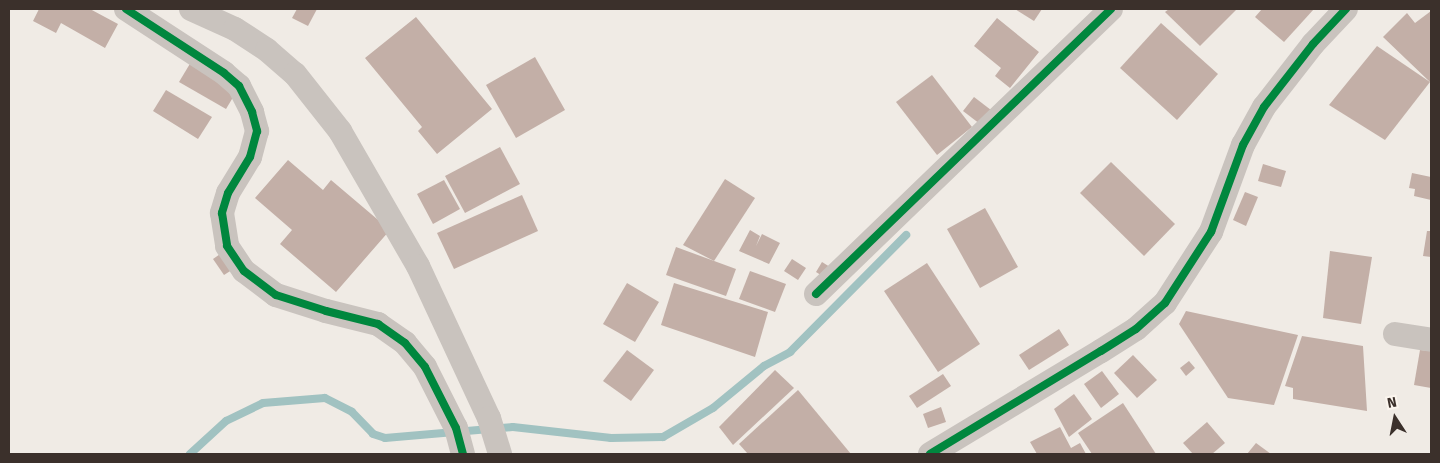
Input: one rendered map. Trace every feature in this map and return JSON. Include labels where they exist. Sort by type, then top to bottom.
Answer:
[{"type":"street","points":[[126,9],[224,72],[239,86],[252,112],[257,131],[250,157],[228,193],[222,212],[227,246],[244,271],[276,295],[326,312],[378,324],[405,343],[425,367],[456,428],[462,452]]},
{"type":"street","points":[[191,9],[235,29],[267,50],[314,95],[368,176],[418,266],[488,418],[498,447]]},
{"type":"street","points":[[816,294],[1111,9]]},
{"type":"street","points":[[930,454],[1136,329],[1165,303],[1211,232],[1243,145],[1264,108],[1313,44],[1346,9]]},
{"type":"street","points":[[1395,334],[1431,340]]},
{"type":"building","points":[[39,9],[90,9],[118,24],[105,48],[61,23],[56,33],[33,21]]},
{"type":"building","points":[[297,9],[317,9],[308,26],[292,18]]},
{"type":"building","points":[[1015,9],[1042,9],[1034,21]]},
{"type":"building","points":[[1169,9],[1237,9],[1200,46],[1165,12]]},
{"type":"building","points":[[1262,9],[1314,9],[1284,42],[1255,17]]},
{"type":"building","points":[[1431,11],[1430,82],[1383,37],[1407,13],[1415,23]]},
{"type":"building","points":[[416,17],[492,109],[437,154],[418,131],[422,127],[365,58]]},
{"type":"building","points":[[997,18],[1039,52],[1010,88],[995,76],[1001,68],[974,46]]},
{"type":"building","points":[[1161,23],[1218,74],[1177,120],[1120,68]]},
{"type":"building","points":[[1377,46],[1430,82],[1385,140],[1329,105]]},
{"type":"building","points":[[535,57],[565,110],[516,138],[486,85]]},
{"type":"building","points":[[191,62],[238,89],[226,109],[179,82]]},
{"type":"building","points":[[932,75],[972,127],[937,155],[896,102]]},
{"type":"building","points":[[166,90],[212,117],[198,139],[153,111]]},
{"type":"building","points":[[974,97],[991,110],[980,124],[963,111]]},
{"type":"building","points":[[500,147],[520,184],[465,213],[445,176]]},
{"type":"building","points":[[288,160],[323,190],[331,180],[390,230],[336,292],[280,244],[292,230],[255,198]]},
{"type":"building","points":[[1111,162],[1175,224],[1144,256],[1080,193]]},
{"type":"building","points":[[1263,164],[1286,171],[1281,187],[1258,181]]},
{"type":"building","points":[[1412,173],[1431,177],[1431,200],[1414,196],[1415,189],[1409,188]]},
{"type":"building","points":[[725,179],[755,198],[714,261],[683,245]]},
{"type":"building","points":[[444,180],[460,209],[433,224],[417,194]]},
{"type":"building","points":[[1245,192],[1258,197],[1246,226],[1233,220]]},
{"type":"building","points":[[522,195],[538,231],[454,269],[437,233]]},
{"type":"building","points":[[985,208],[1018,267],[980,288],[947,229]]},
{"type":"building","points":[[750,230],[760,236],[756,246],[762,234],[780,243],[769,264],[739,251]]},
{"type":"building","points":[[1427,231],[1431,231],[1431,257],[1423,256]]},
{"type":"building","points":[[676,247],[736,269],[726,296],[666,275]]},
{"type":"building","points":[[226,250],[238,266],[224,275],[213,259]]},
{"type":"building","points":[[1330,251],[1372,257],[1361,324],[1323,318]]},
{"type":"building","points":[[792,259],[806,268],[798,280],[784,271]]},
{"type":"building","points":[[822,262],[830,267],[824,277],[816,272]]},
{"type":"building","points":[[927,263],[980,344],[938,372],[884,291]]},
{"type":"building","points":[[750,271],[786,284],[775,312],[739,299]]},
{"type":"building","points":[[627,283],[659,302],[635,342],[603,324]]},
{"type":"building","points":[[674,283],[768,312],[755,357],[661,325]]},
{"type":"building","points":[[1186,311],[1298,335],[1274,405],[1228,398],[1179,324]]},
{"type":"building","points":[[1059,329],[1069,345],[1029,370],[1019,355]]},
{"type":"building","points":[[1302,336],[1363,346],[1367,411],[1293,399],[1293,388],[1285,386]]},
{"type":"building","points":[[627,350],[654,370],[631,401],[603,381]]},
{"type":"building","points":[[1420,350],[1431,351],[1431,388],[1414,385]]},
{"type":"building","points":[[1133,355],[1157,380],[1137,398],[1114,373]]},
{"type":"building","points":[[1189,361],[1195,368],[1186,376],[1180,368]]},
{"type":"building","points":[[775,370],[794,388],[733,445],[719,427]]},
{"type":"building","points":[[1102,371],[1119,394],[1101,408],[1084,384]]},
{"type":"building","points":[[943,374],[951,386],[917,408],[909,396]]},
{"type":"building","points":[[798,390],[851,454],[748,454],[739,444]]},
{"type":"building","points":[[1074,394],[1092,419],[1069,437],[1054,409]]},
{"type":"building","points":[[1123,403],[1156,454],[1092,454],[1078,433]]},
{"type":"building","points":[[941,407],[946,422],[928,428],[923,414]]},
{"type":"building","points":[[1207,422],[1225,443],[1212,454],[1193,454],[1183,443]]},
{"type":"building","points":[[1060,427],[1071,448],[1080,443],[1086,454],[1037,454],[1030,442]]},
{"type":"building","points":[[1256,443],[1271,454],[1247,454]]},
{"type":"waterway","points":[[190,454],[226,421],[263,403],[325,398],[352,412],[373,434],[385,438],[513,427],[611,438],[663,437],[713,408],[764,366],[790,352],[906,235]]},
{"type":"cycle path","points":[[126,9],[224,73],[239,86],[252,112],[257,131],[250,157],[228,193],[222,213],[227,246],[244,271],[276,295],[326,311],[378,324],[405,343],[425,367],[456,428],[463,454]]},
{"type":"cycle path","points":[[816,294],[1111,9]]},
{"type":"cycle path","points":[[930,454],[1136,329],[1165,303],[1211,232],[1243,145],[1264,107],[1313,44],[1346,9]]}]
